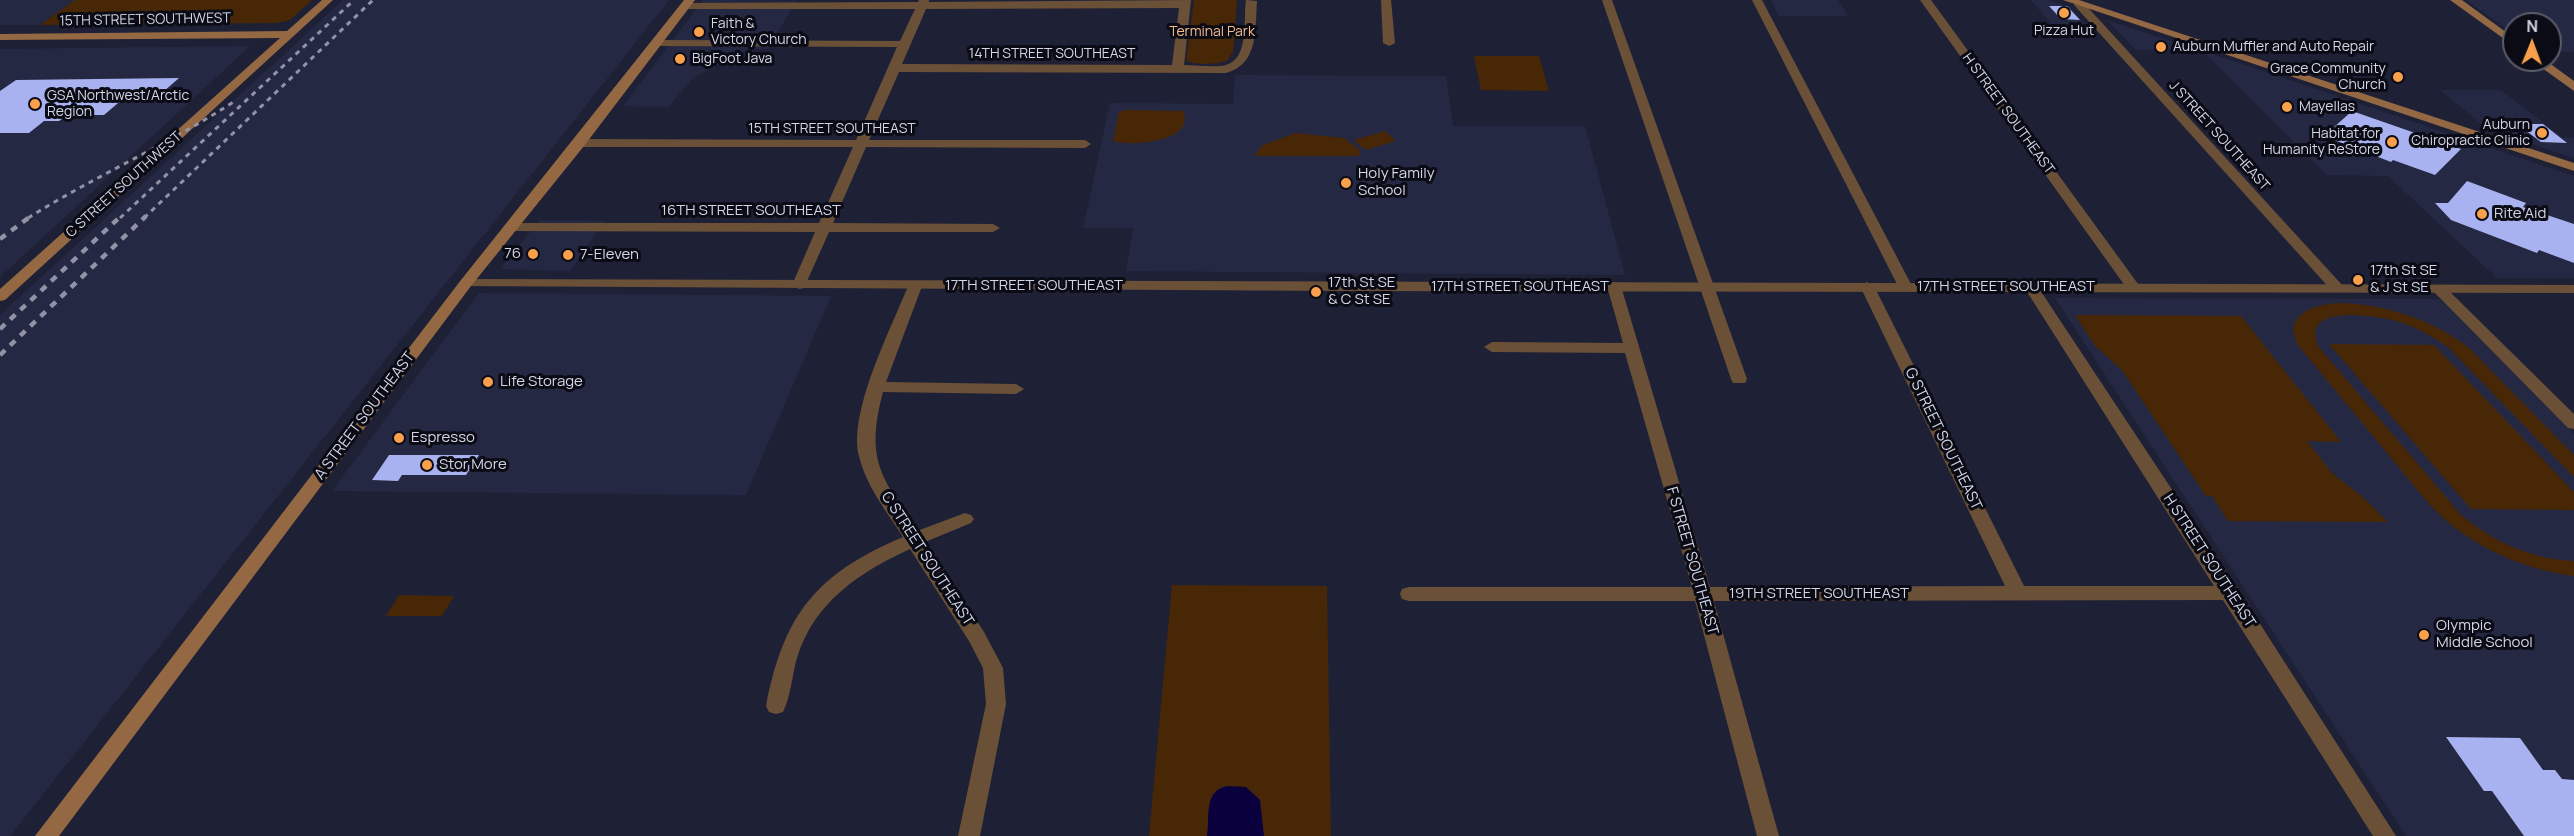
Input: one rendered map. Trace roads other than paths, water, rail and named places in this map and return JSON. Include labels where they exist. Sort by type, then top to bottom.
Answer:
[{"type":"main road","name":"C STREET SOUTHWEST","points":[[0,297],[328,0]]},
{"type":"main road","points":[[2455,0],[2502,34]]},
{"type":"main road","points":[[2073,2],[2574,167]]},
{"type":"main road","name":"A STREET SOUTHEAST","points":[[45,836],[466,283],[688,3]]},
{"type":"main road","points":[[234,34],[280,28],[318,9]]},
{"type":"main road","name":"15TH STREET SOUTHWEST","points":[[0,37],[290,34]]},
{"type":"main road","points":[[2553,72],[2574,87]]},
{"type":"street","points":[[1386,0],[1389,43]]},
{"type":"street","points":[[1607,0],[1738,379]]},
{"type":"street","points":[[1757,0],[1905,286]]},
{"type":"street","name":"H STREET SOUTHEAST","points":[[1924,0],[2133,287]]},
{"type":"street","name":"14TH STREET SOUTHEAST","points":[[895,68],[1208,70],[1232,68],[1242,61],[1247,46],[1251,1]]},
{"type":"street","name":"J STREET SOUTHEAST","points":[[2073,2],[2338,289]]},
{"type":"street","points":[[688,3],[1185,3],[1177,70]]},
{"type":"street","points":[[799,285],[923,3]]},
{"type":"street","points":[[656,43],[906,44]]},
{"type":"street","name":"15TH STREET SOUTHEAST","points":[[579,143],[1085,144]]},
{"type":"street","name":"16TH STREET SOUTHEAST","points":[[510,227],[993,228]]},
{"type":"street","name":"17TH STREET SOUTHEAST","points":[[466,283],[2574,289]]},
{"type":"street","name":"C STREET SOUTHEAST","points":[[915,286],[867,418],[866,448],[876,478],[993,668],[996,680],[996,704],[969,836]]},
{"type":"street","name":"F STREET SOUTHEAST","points":[[1614,286],[1768,836]]},
{"type":"street","name":"G STREET SOUTHEAST","points":[[1867,286],[2018,593]]},
{"type":"street","name":"H STREET SOUTHEAST","points":[[2031,287],[2385,836]]},
{"type":"street","points":[[2439,289],[2573,422]]},
{"type":"street","points":[[1492,347],[1632,348]]},
{"type":"street","points":[[878,387],[1016,390]]},
{"type":"street","points":[[776,706],[792,643],[815,604],[828,591],[863,565],[914,540],[965,519]]},
{"type":"street","name":"19TH STREET SOUTHEAST","points":[[1409,594],[2230,593]]},
{"type":"railway","points":[[120,218],[354,0]]},
{"type":"railway","points":[[144,218],[373,0]]},
{"type":"railway","points":[[29,217],[184,132],[235,101]]},
{"type":"railway","points":[[0,329],[121,216]]},
{"type":"railway","points":[[0,355],[146,216]]},
{"type":"railway","points":[[0,239],[29,217]]},
{"type":"place","name":"Pizza Hut","points":[[2064,13]]},
{"type":"place","name":"Faith & Victory Church","points":[[699,32]]},
{"type":"place","name":"Auburn Muffler and Auto Repair","points":[[2161,47]]},
{"type":"place","name":"BigFoot Java","points":[[680,59]]},
{"type":"place","name":"Grace Community Church","points":[[2398,77]]},
{"type":"place","name":"GSA Northwest/Arctic Region","points":[[35,104]]},
{"type":"place","name":"Mayellas","points":[[2287,107]]},
{"type":"place","name":"Auburn Chiropractic Clinic","points":[[2542,133]]},
{"type":"place","name":"Habitat for Humanity ReStore","points":[[2392,142]]},
{"type":"place","name":"Holy Family School","points":[[1346,183]]},
{"type":"place","name":"Rite Aid","points":[[2482,214]]},
{"type":"place","name":"76","points":[[533,254]]},
{"type":"place","name":"7-Eleven","points":[[568,255]]},
{"type":"place","name":"17th St SE & J St SE","points":[[2358,280]]},
{"type":"place","name":"17th St SE & C St SE","points":[[1316,292]]},
{"type":"place","name":"Life Storage","points":[[488,382]]},
{"type":"place","name":"Espresso","points":[[399,438]]},
{"type":"place","name":"Stor More","points":[[427,465]]},
{"type":"place","name":"Olympic Middle School","points":[[2424,635]]},
{"type":"park label","name":"Terminal Park","points":[[1212,32]]}]
